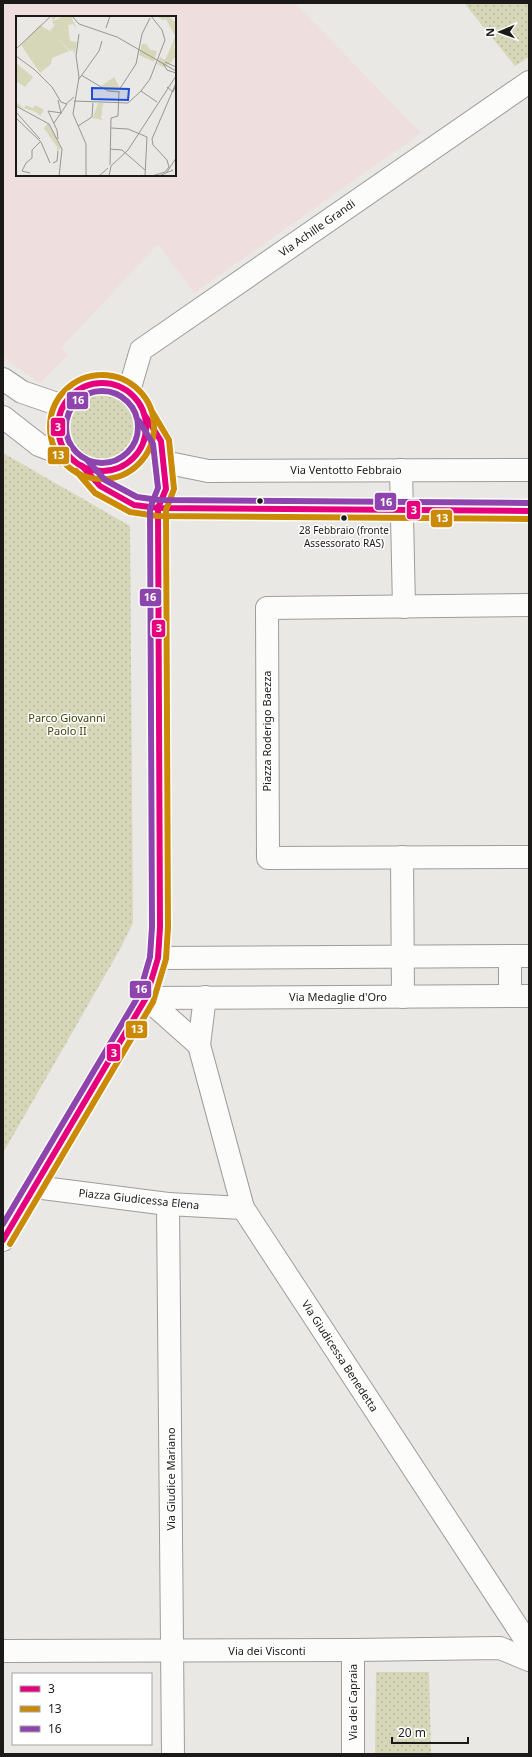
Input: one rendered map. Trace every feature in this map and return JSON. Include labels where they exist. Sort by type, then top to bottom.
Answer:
[{"type":"street","name":"Via Achille Grandi","points":[[129,391],[141,350],[529,82]]},
{"type":"street","points":[[3,379],[22,392],[63,406]]},
{"type":"street","points":[[3,1240],[146,998],[158,958],[160,927],[158,508],[166,489],[161,441],[146,418],[140,403],[129,391],[117,385],[105,382],[92,384],[73,393],[63,406],[59,420],[59,436],[61,443],[100,486],[134,505],[158,508],[529,511]]},
{"type":"street","points":[[3,417],[39,445],[76,461],[92,470],[104,471],[114,470],[132,460],[143,444],[146,435],[146,418]]},
{"type":"street","name":"Via Ventotto Febbraio","points":[[164,462],[208,471],[529,470]]},
{"type":"street","points":[[401,470],[404,607]]},
{"type":"street","name":"Piazza Roderigo Baezza","points":[[529,605],[266,608],[268,858],[529,857]]},
{"type":"street","points":[[402,857],[404,957],[403,997]]},
{"type":"street","points":[[158,958],[520,956],[519,996]]},
{"type":"street","name":"Via Medaglie d'Oro","points":[[146,998],[519,996]]},
{"type":"street","points":[[146,998],[199,1045]]},
{"type":"street","name":"Via Giudicessa Benedetta","points":[[205,998],[199,1045],[243,1208],[529,1645]]},
{"type":"street","name":"Piazza Giudicessa Elena","points":[[35,1187],[168,1204],[243,1208]]},
{"type":"street","name":"Via Giudice Mariano","points":[[168,1204],[173,1754]]},
{"type":"street","name":"Via dei Visconti","points":[[3,1651],[500,1648],[529,1660]]},
{"type":"street","name":"Via dei Capraia","points":[[353,1650],[353,1754]]},
{"type":"shaded area","points":[[3,3],[295,3],[421,133],[194,293],[158,244],[61,348],[68,355],[40,383],[3,357]]},
{"type":"green space","points":[[464,3],[529,3],[529,57],[515,66]]},
{"type":"green space","points":[[95,383],[111,383],[120,386],[134,395],[143,409],[146,418],[146,434],[143,443],[134,457],[120,466],[111,469],[95,469],[79,462],[72,457],[67,450],[60,434],[60,418],[67,402],[72,395],[79,390]]},
{"type":"green space","name":"Parco Giovanni Paolo II","points":[[3,453],[130,526],[133,923],[119,951],[3,1153]]},
{"type":"green space","points":[[376,1672],[429,1672],[431,1754],[375,1754]]},
{"type":"transit line","name":"13","points":[[102,375],[122,379],[139,390],[150,407],[154,427],[150,447],[139,464],[122,475],[102,479],[82,475],[65,464],[54,447],[50,427],[54,407],[65,390],[82,379],[102,375]]},
{"type":"transit line","name":"3","points":[[102,383],[119,386],[133,396],[143,410],[146,427],[143,444],[133,458],[119,468],[102,471],[85,468],[71,458],[61,444],[58,427],[61,410],[71,396],[85,386],[102,383]]},
{"type":"transit line","name":"16","points":[[102,391],[122,397],[132,407],[138,427],[132,447],[122,457],[102,463],[82,457],[72,447],[66,427],[72,407],[82,397],[102,391]]},
{"type":"transit line","name":"13","points":[[10,1244],[153,1002],[166,959],[168,927],[166,510],[174,489],[169,440],[153,413]]},
{"type":"transit line","name":"3","points":[[3,1240],[146,998],[158,958],[160,927],[158,508],[166,489],[161,441],[146,417]]},
{"type":"transit line","name":"16","points":[[3,1224],[139,995],[150,957],[152,927],[150,508],[158,488],[153,444],[139,421]]},
{"type":"transit line","name":"16","points":[[88,461],[105,480],[137,497],[159,500],[529,503]]},
{"type":"transit line","name":"3","points":[[82,466],[100,486],[134,505],[158,508],[529,511]]},
{"type":"transit line","name":"13","points":[[76,471],[95,493],[130,512],[157,516],[529,519]]},
{"type":"place","name":"28 Febbraio (fronte Assessorato RAS)","points":[[344,518]]}]
